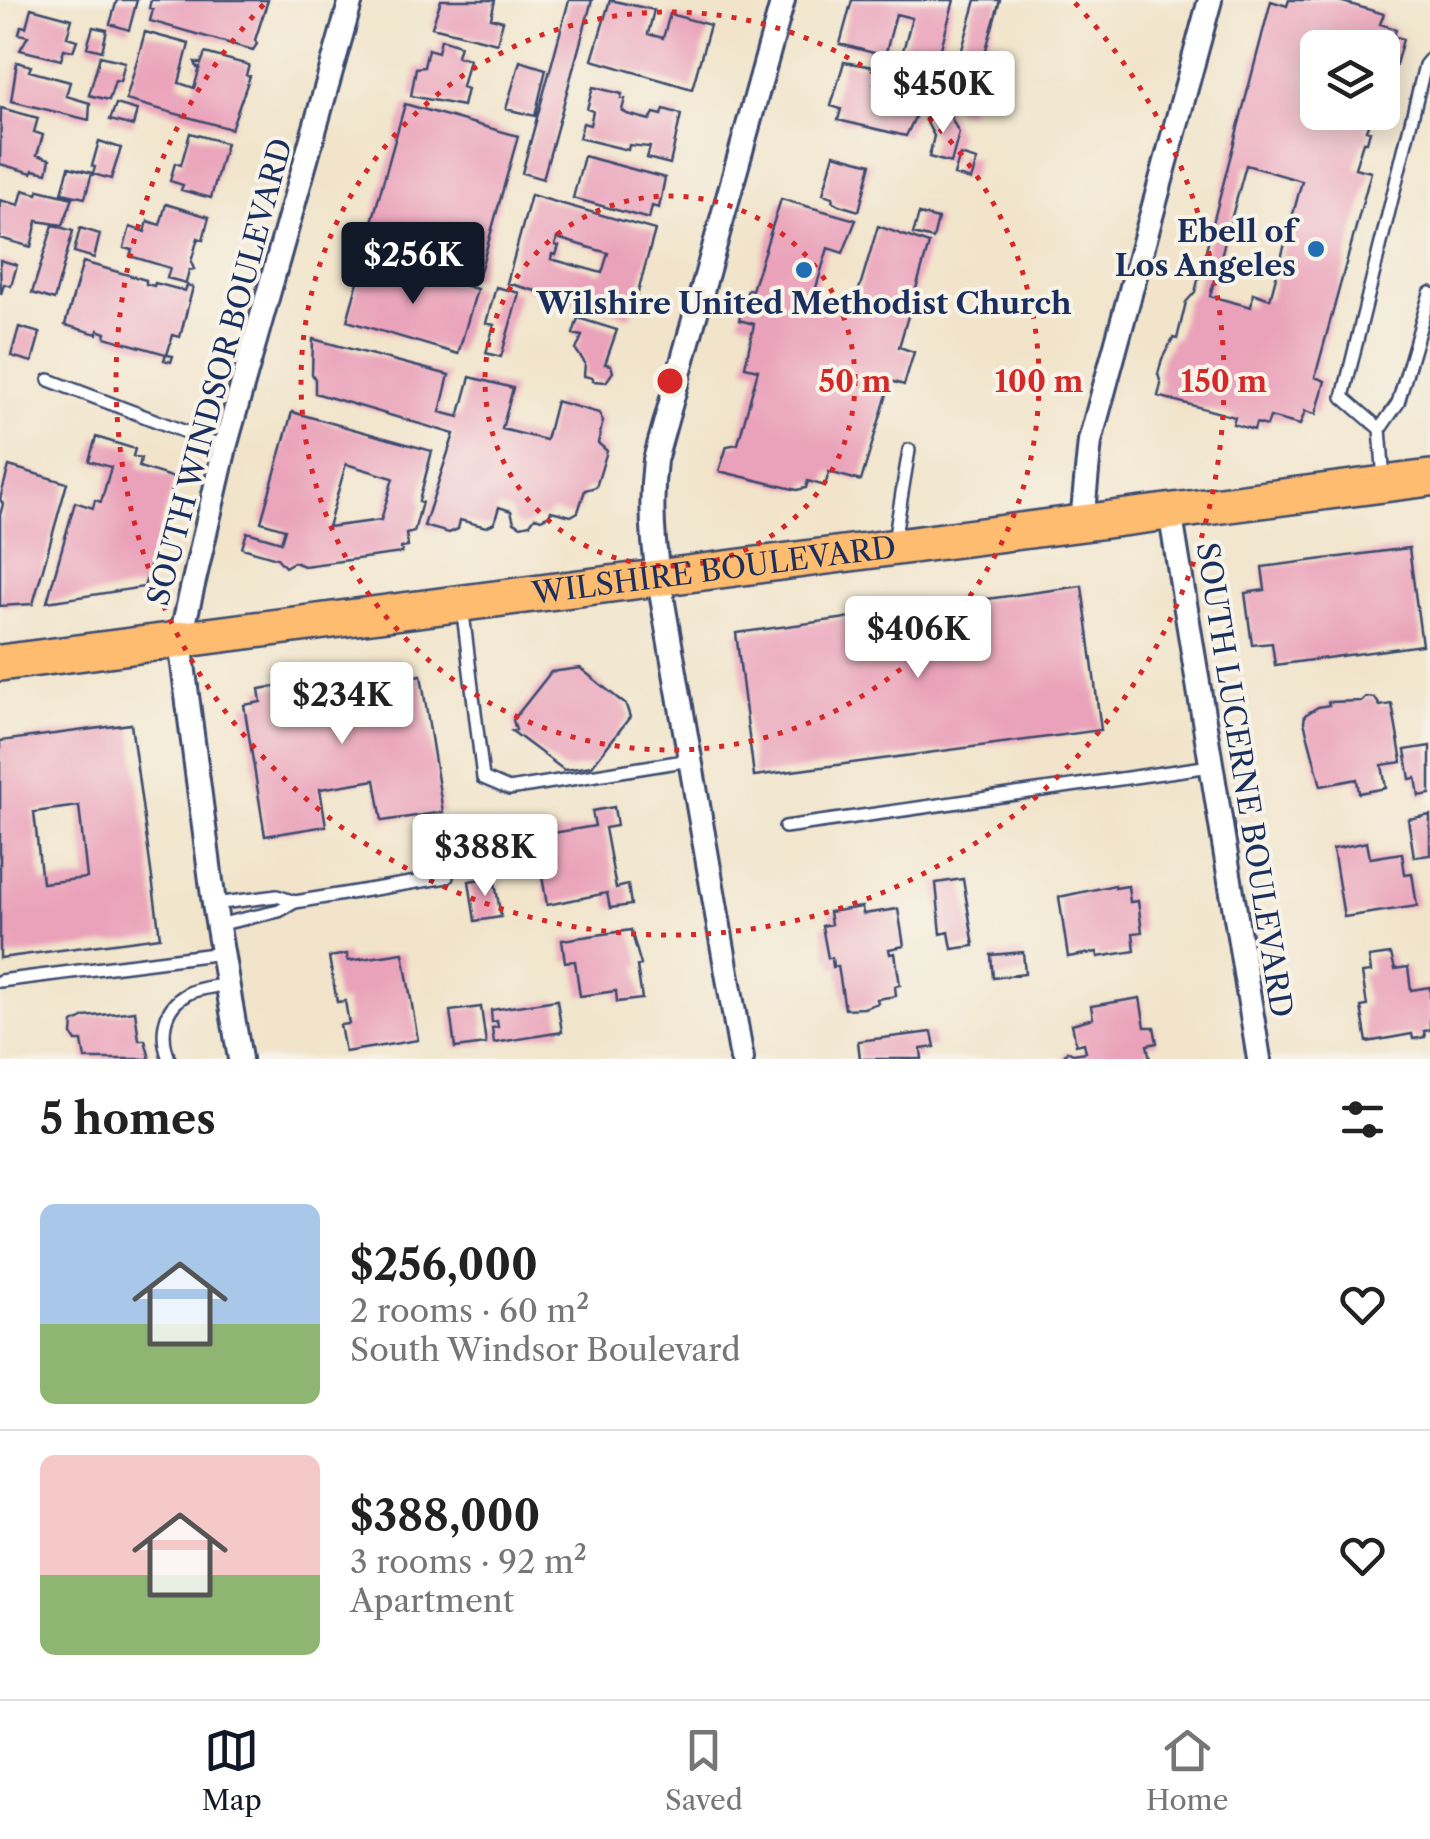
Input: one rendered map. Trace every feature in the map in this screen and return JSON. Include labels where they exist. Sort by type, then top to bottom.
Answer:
[{"type":"main road","name":"WILSHIRE BOULEVARD","points":[[0,663],[1430,478]]},
{"type":"street","name":"SOUTH WINDSOR BOULEVARD","points":[[240,1059],[216,914],[180,640],[225,447],[352,0]]},
{"type":"street","points":[[742,1059],[651,533],[655,460],[783,0]]},
{"type":"street","points":[[1082,522],[1090,441],[1210,0]]},
{"type":"street","name":"SOUTH LUCERNE BOULEVARD","points":[[1170,511],[1259,1059]]},
{"type":"lane","points":[[1380,430],[1343,398],[1425,65],[1430,60]]},
{"type":"lane","points":[[1385,484],[1380,430],[1398,402],[1430,292]]},
{"type":"lane","points":[[49,380],[225,447]]},
{"type":"lane","points":[[893,547],[909,450]]},
{"type":"lane","points":[[462,604],[483,778],[509,789],[690,760]]},
{"type":"lane","points":[[785,827],[1212,766]]},
{"type":"lane","points":[[216,914],[279,912],[295,902],[447,876]]},
{"type":"lane","points":[[216,914],[277,896],[295,902]]},
{"type":"lane","points":[[0,981],[222,953]]},
{"type":"lane","points":[[169,1059],[162,1040],[165,1020],[185,994],[227,984]]},
{"type":"building","points":[[117,0],[137,0],[129,30],[110,24]]},
{"type":"building","points":[[151,0],[268,0],[253,50],[150,21]]},
{"type":"building","points":[[441,0],[495,0],[491,18],[503,21],[497,43],[432,27]]},
{"type":"building","points":[[569,0],[592,0],[543,179],[522,173]]},
{"type":"building","points":[[610,0],[654,10],[648,34],[663,38],[670,14],[710,25],[692,89],[592,60]]},
{"type":"building","points":[[852,0],[954,0],[934,74],[899,65],[912,18],[896,14],[885,56],[840,44]]},
{"type":"building","points":[[976,0],[1000,0],[977,81],[958,76],[957,67]]},
{"type":"building","name":"Ebell of Los Angeles","points":[[1289,0],[1336,0],[1384,14],[1380,24],[1396,29],[1300,30],[1300,130],[1370,131],[1355,168],[1371,172],[1315,377],[1325,381],[1316,414],[1305,411],[1300,425],[1270,417],[1267,426],[1256,423],[1254,430],[1233,424],[1235,417],[1158,396],[1158,374],[1173,338],[1177,339],[1186,302],[1195,292],[1271,1],[1287,6]],"holes":[[[1246,165],[1302,181],[1270,299],[1253,293],[1251,307],[1210,296]]]},
{"type":"building","points":[[31,8],[72,19],[67,37],[77,40],[73,51],[64,49],[61,60],[20,50],[28,36],[19,34],[21,26],[26,27]]},
{"type":"building","points":[[93,27],[107,30],[102,51],[87,47]]},
{"type":"building","points":[[145,32],[189,44],[179,83],[194,88],[200,67],[195,62],[201,64],[205,53],[249,65],[246,75],[250,76],[231,129],[126,100]]},
{"type":"building","points":[[441,39],[460,45],[457,56],[469,59],[462,87],[467,89],[463,106],[411,96],[416,68],[424,67],[428,49],[438,52]]},
{"type":"building","points":[[100,56],[125,62],[120,82],[115,81],[109,100],[89,95]]},
{"type":"building","points":[[520,61],[546,69],[535,116],[506,109]]},
{"type":"building","points":[[17,62],[31,66],[29,71],[70,82],[66,96],[90,103],[89,120],[11,101]]},
{"type":"building","points":[[844,62],[879,68],[874,84],[895,89],[898,78],[919,84],[911,113],[916,115],[906,136],[838,120],[841,109],[831,106]]},
{"type":"building","points":[[960,86],[974,90],[968,113],[953,109]]},
{"type":"building","points":[[593,87],[622,94],[622,110],[627,114],[650,120],[654,113],[662,115],[664,109],[681,114],[670,164],[647,158],[650,147],[629,145],[628,150],[579,138],[583,123],[590,125],[593,111],[587,109]]},
{"type":"building","points":[[116,104],[137,110],[133,126],[110,120]]},
{"type":"building","points":[[405,104],[518,136],[478,279],[365,247]]},
{"type":"building","points":[[1,108],[38,118],[34,132],[43,135],[37,155],[50,159],[47,173],[0,164]]},
{"type":"building","points":[[946,108],[959,133],[951,163],[929,157],[934,136],[925,119]]},
{"type":"building","points":[[190,133],[226,143],[211,198],[181,190],[183,185],[170,181],[175,163],[181,165]]},
{"type":"building","points":[[99,141],[121,148],[111,179],[93,174]]},
{"type":"building","points":[[834,154],[871,164],[859,211],[839,205],[832,201],[833,197],[823,194]]},
{"type":"building","points":[[960,155],[977,160],[971,180],[954,175]]},
{"type":"building","points":[[584,156],[665,178],[659,208],[652,206],[649,219],[573,198]]},
{"type":"building","points":[[69,167],[92,173],[85,198],[62,193]]},
{"type":"building","points":[[23,190],[73,198],[63,225],[37,221],[31,247],[0,238],[0,200],[19,205]]},
{"type":"building","points":[[531,195],[655,230],[631,317],[507,283]],"holes":[[[557,238],[608,253],[602,273],[551,259],[559,246],[555,245]]]},
{"type":"building","points":[[781,199],[856,220],[843,253],[828,248],[812,301],[852,313],[878,226],[929,244],[899,347],[914,352],[904,385],[891,381],[861,481],[829,472],[825,486],[808,481],[806,488],[797,490],[719,471],[727,446],[738,444],[758,370],[745,367],[754,324],[739,320]]},
{"type":"building","points":[[166,204],[209,217],[203,240],[198,238],[191,262],[194,269],[189,270],[186,283],[167,278],[170,268],[130,256],[132,250],[124,248],[130,227],[145,232],[148,221],[160,225]]},
{"type":"building","points":[[919,214],[938,219],[933,239],[913,234]]},
{"type":"building","points":[[53,225],[73,231],[54,300],[32,293]]},
{"type":"building","points":[[80,228],[100,234],[94,258],[74,252]]},
{"type":"building","points":[[0,260],[17,265],[11,286],[4,284],[1,294]]},
{"type":"building","points":[[364,260],[384,266],[382,273],[392,276],[398,270],[421,277],[422,273],[477,289],[458,354],[347,321]]},
{"type":"building","points":[[83,262],[146,280],[146,284],[154,286],[155,283],[185,291],[187,285],[193,287],[180,337],[173,335],[167,355],[173,356],[171,362],[164,360],[166,354],[105,337],[106,333],[98,330],[97,334],[65,325]]},
{"type":"building","points":[[496,287],[519,293],[501,357],[486,353],[494,325],[486,323]]},
{"type":"building","points":[[578,318],[617,330],[605,364],[611,365],[613,372],[606,382],[584,376],[585,363],[576,350],[582,336],[573,334]]},
{"type":"building","points":[[19,327],[40,333],[32,362],[11,356]]},
{"type":"building","points":[[313,339],[449,375],[440,412],[459,417],[470,377],[513,388],[502,429],[546,440],[556,401],[599,413],[603,421],[598,443],[607,451],[596,487],[585,490],[578,512],[571,516],[551,511],[521,526],[514,522],[511,511],[499,507],[494,523],[486,527],[460,520],[458,529],[449,533],[424,526],[454,434],[315,393]]},
{"type":"building","points":[[292,412],[432,451],[414,532],[406,534],[408,547],[401,548],[402,553],[304,566],[294,562],[285,567],[277,558],[242,548],[247,532],[281,542],[285,529],[261,522]],"holes":[[[346,464],[393,478],[381,520],[328,527]]]},
{"type":"building","points":[[96,437],[135,449],[133,456],[141,458],[139,467],[175,478],[144,587],[47,602],[75,502],[93,508],[95,500],[101,502],[111,467],[89,461]]},
{"type":"building","points":[[9,466],[67,483],[33,604],[0,606],[0,499]]},
{"type":"building","points":[[1409,548],[1422,645],[1275,665],[1272,643],[1252,645],[1245,593],[1265,590],[1262,567]]},
{"type":"building","points":[[1082,586],[1101,730],[754,776],[736,633]]},
{"type":"building","points":[[401,666],[403,678],[421,675],[443,812],[382,821],[375,780],[320,789],[326,826],[265,836],[244,705],[261,702],[259,689]]},
{"type":"building","points":[[580,668],[626,705],[630,717],[592,766],[564,770],[512,731],[516,730],[513,720],[551,672]]},
{"type":"building","points":[[1375,698],[1380,706],[1392,704],[1402,762],[1382,765],[1386,788],[1359,793],[1357,779],[1321,786],[1305,715],[1329,705],[1328,702],[1362,701]]},
{"type":"building","points":[[131,724],[160,937],[0,958],[0,741]],"holes":[[[79,806],[87,878],[42,883],[34,812]]]},
{"type":"building","points":[[1430,746],[1430,794],[1419,796],[1416,778],[1410,779],[1405,750]]},
{"type":"building","points":[[614,807],[617,826],[605,828],[616,888],[628,885],[631,905],[610,908],[607,893],[547,905],[535,836],[595,826],[592,811]]},
{"type":"building","points":[[1430,815],[1430,855],[1414,857],[1408,819]]},
{"type":"building","points":[[1367,842],[1370,858],[1402,853],[1405,874],[1412,873],[1417,906],[1344,917],[1333,849]]},
{"type":"building","points":[[494,877],[501,917],[475,921],[469,881]]},
{"type":"building","points":[[963,879],[974,946],[952,949],[949,932],[941,934],[936,883]]},
{"type":"building","points":[[1115,885],[1128,886],[1130,902],[1138,901],[1142,932],[1133,933],[1135,951],[1068,957],[1059,897]]},
{"type":"building","points":[[862,907],[863,914],[898,909],[904,946],[889,949],[890,954],[895,953],[900,985],[895,986],[896,996],[877,999],[878,1003],[864,1008],[845,1009],[838,966],[833,967],[832,958],[828,958],[822,926],[831,924],[829,912]]},
{"type":"building","points":[[631,930],[641,965],[637,966],[642,999],[617,1002],[616,991],[580,996],[575,961],[565,962],[562,940]]},
{"type":"building","points":[[1023,952],[1025,974],[993,978],[991,955]]},
{"type":"building","points":[[403,953],[418,1040],[345,1052],[340,1025],[349,1024],[345,1001],[337,1002],[329,957],[347,954],[348,961]]},
{"type":"building","points":[[1391,954],[1395,969],[1408,967],[1411,990],[1430,987],[1430,1030],[1424,1031],[1425,1037],[1413,1039],[1412,1034],[1367,1042],[1361,1007],[1367,1006],[1362,973],[1371,972],[1369,957]]},
{"type":"building","points":[[1140,998],[1145,1027],[1154,1027],[1157,1043],[1147,1045],[1150,1059],[1062,1059],[1067,1051],[1086,1052],[1084,1043],[1076,1045],[1072,1024],[1093,1018],[1091,1006]]},
{"type":"building","points":[[557,1000],[562,1032],[494,1043],[492,1028],[498,1027],[497,1021],[492,1022],[491,1010]]},
{"type":"building","points":[[481,1007],[486,1044],[455,1048],[450,1011]]},
{"type":"building","points":[[135,1011],[139,1040],[145,1040],[150,1059],[85,1059],[82,1041],[76,1041],[72,1035],[73,1023],[85,1017]]},
{"type":"building","points":[[932,1032],[935,1047],[921,1049],[922,1059],[860,1059],[858,1041]]},
{"type":"place","name":"Ebell of Los Angeles","points":[[1316,249]]},
{"type":"place","name":"Wilshire United Methodist Church","points":[[804,270]]}]
